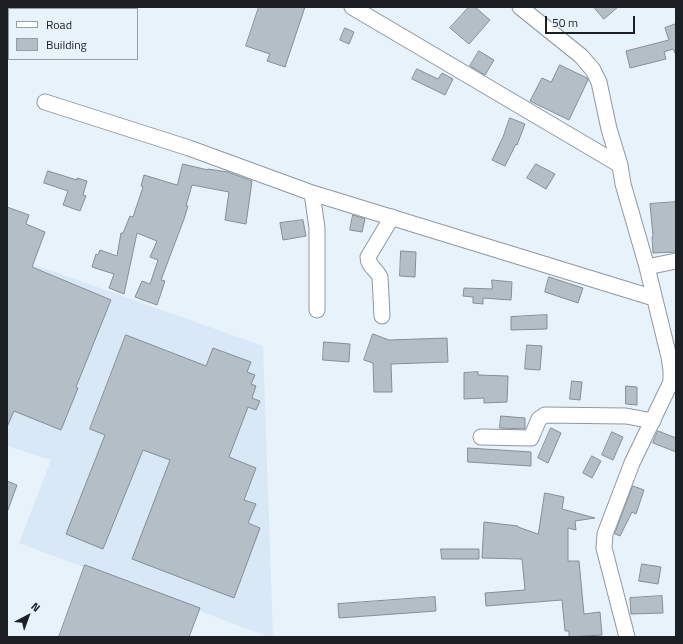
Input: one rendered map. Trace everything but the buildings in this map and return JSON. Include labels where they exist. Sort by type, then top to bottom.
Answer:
[{"type":"street","points":[[352,7],[620,165]]},
{"type":"street","points":[[520,7],[564,41],[589,64],[599,82],[609,129],[647,267],[671,370],[671,382],[632,463],[605,534],[604,548],[627,637]]},
{"type":"street","points":[[45,102],[189,148],[312,193],[654,298]]},
{"type":"street","points":[[312,193],[317,228],[317,310]]},
{"type":"street","points":[[382,316],[380,277],[369,265],[368,257],[392,217]]},
{"type":"street","points":[[647,267],[676,261]]},
{"type":"street","points":[[481,437],[531,438],[539,419],[545,415],[626,416],[653,421]]},
{"type":"shaded area","points":[[7,255],[263,346],[273,637],[269,637],[19,543],[51,460],[7,446]]}]
